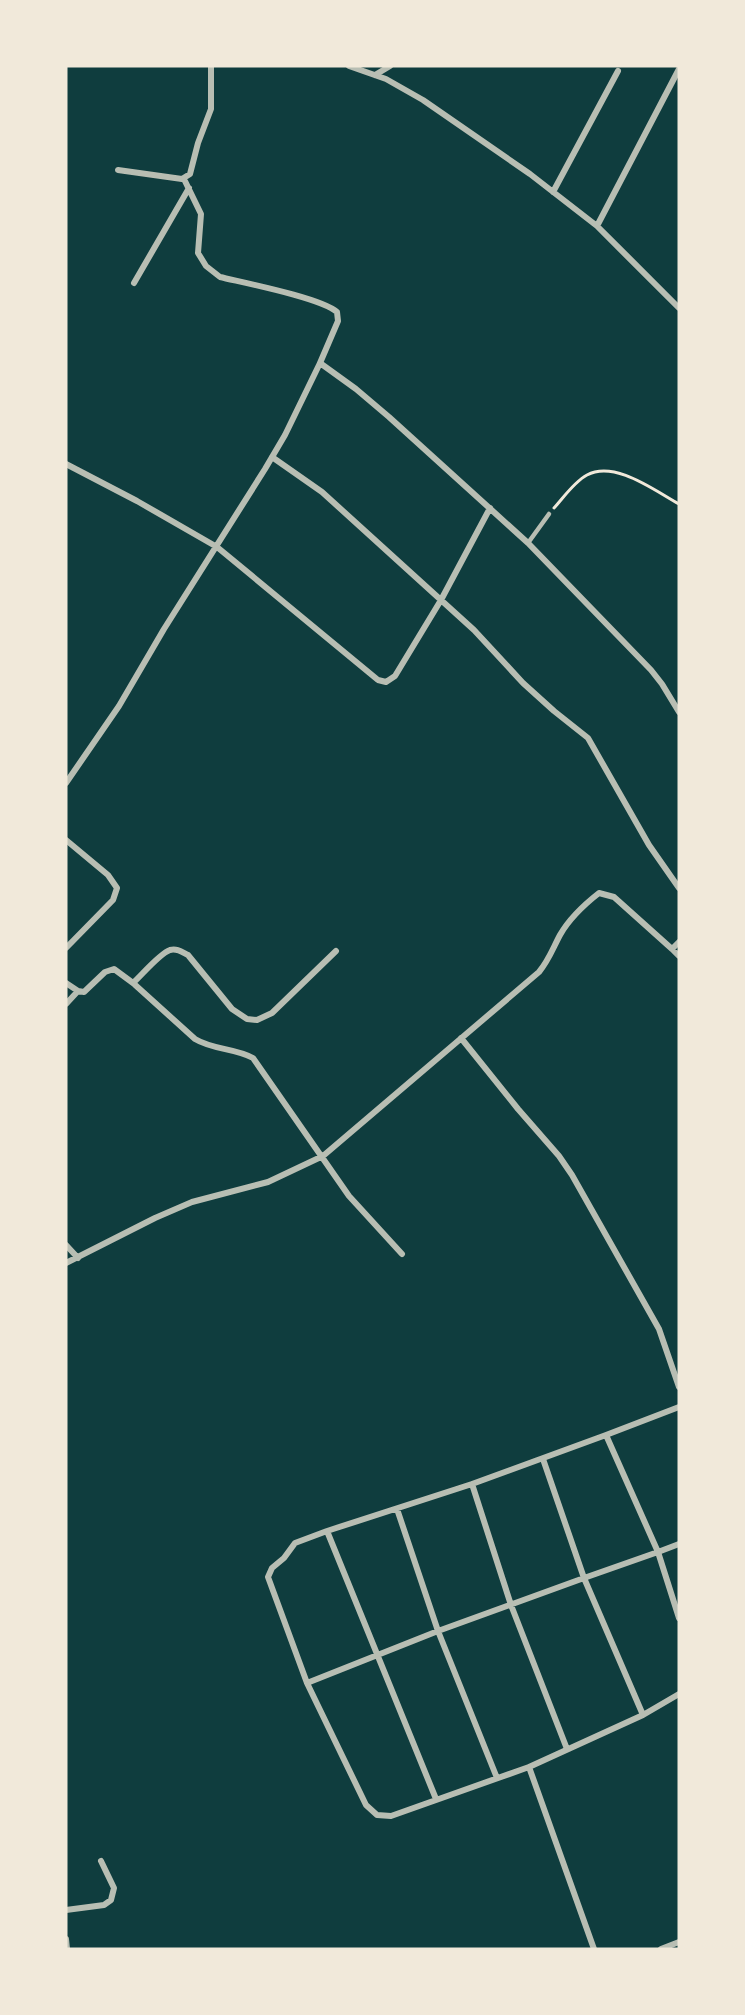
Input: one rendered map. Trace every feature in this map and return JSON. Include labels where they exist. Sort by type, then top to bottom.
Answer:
[{"type":"street","points":[[184,179],[191,171],[198,143],[211,109],[211,66]]},
{"type":"street","points":[[349,66],[375,75],[423,100],[521,167],[597,226],[679,309]]},
{"type":"street","points":[[375,75],[390,66]]},
{"type":"street","points":[[597,226],[679,69]]},
{"type":"street","points":[[553,192],[618,71]]},
{"type":"street","points":[[118,170],[184,179]]},
{"type":"street","points":[[66,783],[119,706],[164,629],[285,435],[338,321],[337,312],[330,307],[220,277],[206,266],[198,253],[201,214],[184,179]]},
{"type":"street","points":[[134,283],[189,188]]},
{"type":"street","points":[[320,363],[381,410],[528,543],[651,670],[679,712]]},
{"type":"street","points":[[272,457],[322,492],[474,630],[523,682],[562,718],[588,738],[649,844],[679,888]]},
{"type":"street","points":[[66,464],[217,547],[378,680],[386,682],[395,676],[441,600],[490,508]]},
{"type":"street","points":[[66,840],[108,875],[117,888],[113,900],[66,948]]},
{"type":"street","points":[[66,1263],[192,1202],[268,1182],[323,1156],[539,972],[548,962],[569,922],[599,893],[614,897],[679,956]]},
{"type":"street","points":[[672,949],[679,942]]},
{"type":"street","points":[[133,983],[160,956],[169,950],[179,950],[188,955],[232,1009],[247,1019],[258,1020],[272,1013],[336,951]]},
{"type":"street","points":[[66,983],[84,992],[114,969],[205,1046],[253,1058],[349,1196],[402,1254]]},
{"type":"street","points":[[66,1004],[78,991]]},
{"type":"street","points":[[461,1038],[559,1156],[572,1175],[659,1329],[679,1387]]},
{"type":"street","points":[[66,1245],[78,1258]]},
{"type":"street","points":[[679,1407],[472,1484],[294,1543],[284,1558],[272,1568],[268,1577],[307,1683],[366,1805],[377,1815],[391,1816],[529,1767],[643,1715],[679,1694]]},
{"type":"street","points":[[606,1435],[658,1552],[679,1618]]},
{"type":"street","points":[[543,1458],[584,1578],[643,1715]]},
{"type":"street","points":[[472,1484],[511,1605],[567,1749]]},
{"type":"street","points":[[397,1509],[438,1631],[497,1778]]},
{"type":"street","points":[[327,1531],[436,1799]]},
{"type":"street","points":[[307,1683],[438,1631],[679,1544]]},
{"type":"street","points":[[529,1767],[594,1949]]},
{"type":"street","points":[[66,1910],[104,1905],[111,1900],[114,1888],[101,1861]]},
{"type":"street","points":[[66,1939],[67,1949]]},
{"type":"street","points":[[661,1949],[679,1942]]},
{"type":"lane","points":[[528,543],[549,514]]},
{"type":"path","points":[[549,514],[574,485],[585,476],[600,471],[626,475],[679,504]]}]
